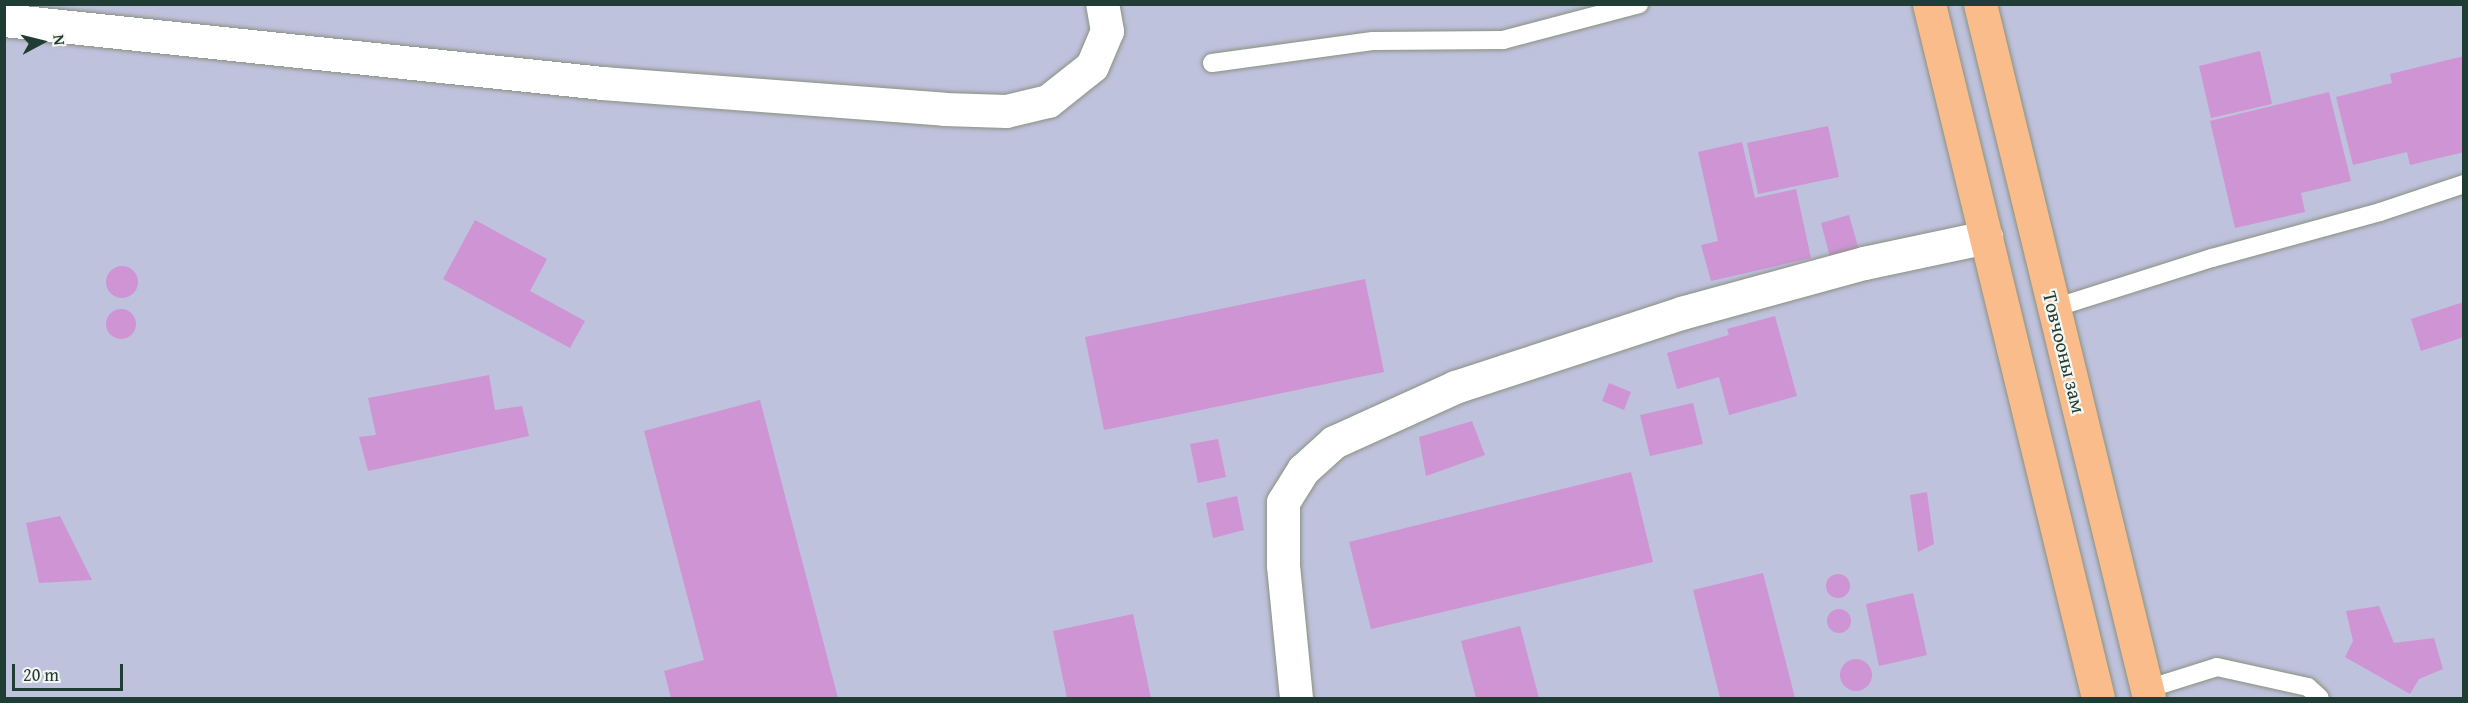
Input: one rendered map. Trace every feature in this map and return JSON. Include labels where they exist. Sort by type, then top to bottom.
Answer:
[{"type":"highway","points":[[1929,4],[2098,699]]},
{"type":"highway","name":"Товчооны зам","points":[[1980,4],[2148,694]]},
{"type":"street","points":[[4,20],[602,83],[932,108],[1006,111],[1048,101],[1092,66],[1107,31],[1102,4]]},
{"type":"street","points":[[1296,699],[1282,565],[1284,502],[1303,470],[1334,442],[1455,387],[1681,313],[1864,263],[1986,237]]},
{"type":"lane","points":[[1212,63],[1373,41],[1503,40],[1639,4]]},
{"type":"lane","points":[[2054,308],[2212,258],[2380,212],[2463,184]]},
{"type":"lane","points":[[2148,694],[2217,667],[2308,687],[2320,699]]},
{"type":"shaded area","points":[[5,5],[2463,5],[2463,698],[5,698]]},
{"type":"building","points":[[2260,51],[2272,104],[2211,118],[2199,66]]},
{"type":"building","points":[[2464,56],[2464,152],[2410,165],[2407,152],[2353,165],[2336,97],[2392,83],[2390,74]]},
{"type":"building","points":[[2329,92],[2351,181],[2301,193],[2305,212],[2235,228],[2210,121]]},
{"type":"building","points":[[1828,126],[1839,177],[1758,194],[1747,143]]},
{"type":"building","points":[[1742,142],[1755,198],[1796,189],[1811,258],[1711,281],[1701,245],[1718,241],[1698,152]]},
{"type":"building","points":[[1849,215],[1859,250],[1830,257],[1821,223]]},
{"type":"building","points":[[475,220],[547,259],[530,291],[585,321],[570,348],[443,279]]},
{"type":"building","points":[[122,266],[133,271],[138,282],[133,293],[122,298],[111,293],[106,282],[111,271]]},
{"type":"building","points":[[1365,279],[1384,372],[1104,430],[1085,337]]},
{"type":"building","points":[[2464,302],[2464,337],[2421,351],[2411,319]]},
{"type":"building","points":[[121,309],[127,310],[135,318],[135,330],[127,338],[121,339],[115,338],[107,330],[106,324],[107,318],[115,310]]},
{"type":"building","points":[[1775,316],[1797,396],[1729,415],[1719,377],[1677,389],[1667,353],[1729,335],[1727,329]]},
{"type":"building","points":[[489,375],[495,410],[522,406],[529,436],[368,471],[359,437],[376,435],[368,398]]},
{"type":"building","points":[[1609,383],[1631,392],[1624,410],[1602,401]]},
{"type":"building","points":[[760,400],[838,698],[671,698],[664,671],[704,660],[644,431]]},
{"type":"building","points":[[1693,403],[1703,444],[1650,456],[1640,415]]},
{"type":"building","points":[[1472,421],[1485,455],[1426,476],[1419,437]]},
{"type":"building","points":[[1218,439],[1226,477],[1198,483],[1190,444]]},
{"type":"building","points":[[1631,472],[1653,562],[1371,629],[1349,542]]},
{"type":"building","points":[[1927,492],[1934,544],[1918,552],[1910,495]]},
{"type":"building","points":[[1237,496],[1244,530],[1213,538],[1206,503]]},
{"type":"building","points":[[60,516],[92,580],[39,583],[26,523]]},
{"type":"building","points":[[1763,573],[1795,698],[1720,698],[1693,590]]},
{"type":"building","points":[[1833,574],[1843,574],[1850,581],[1850,591],[1843,598],[1833,598],[1826,591],[1826,581]]},
{"type":"building","points":[[1913,593],[1927,655],[1879,666],[1866,604]]},
{"type":"building","points":[[2379,606],[2394,643],[2434,638],[2443,669],[2419,679],[2410,694],[2345,657],[2353,641],[2346,611]]},
{"type":"building","points":[[1839,609],[1848,612],[1851,621],[1848,630],[1839,633],[1830,630],[1827,621],[1830,612]]},
{"type":"building","points":[[1133,614],[1151,698],[1067,698],[1053,631]]},
{"type":"building","points":[[1520,626],[1539,698],[1476,698],[1461,641]]},
{"type":"building","points":[[1856,659],[1867,664],[1872,675],[1867,686],[1856,691],[1845,686],[1840,675],[1845,664]]}]
